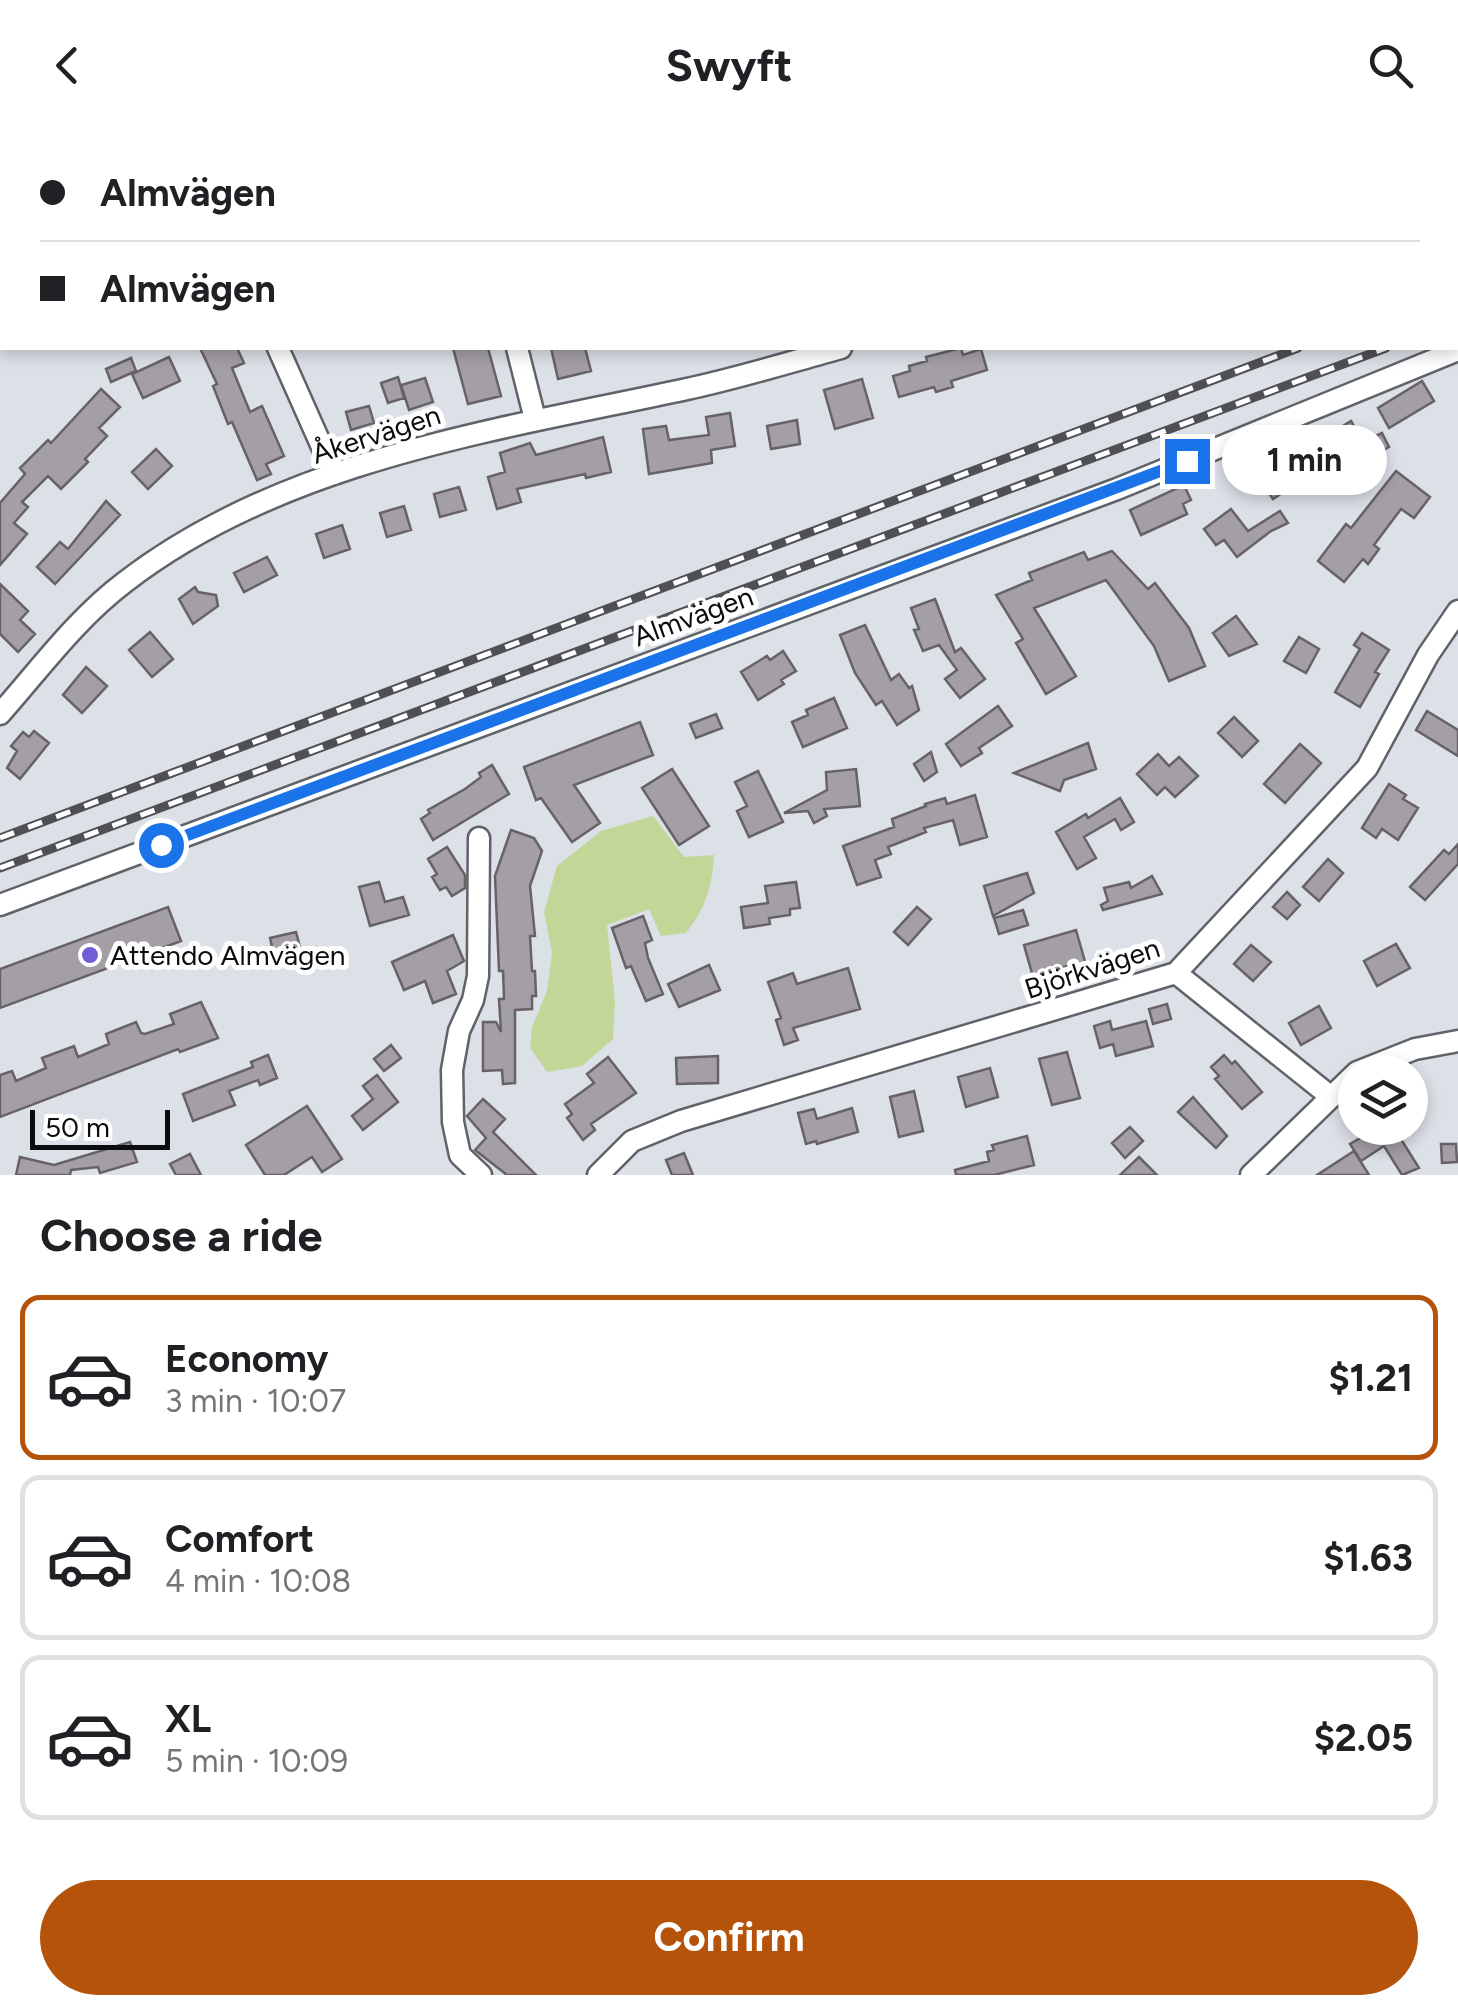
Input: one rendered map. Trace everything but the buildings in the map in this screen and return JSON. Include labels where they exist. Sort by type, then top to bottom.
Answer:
[{"type":"street","points":[[279,350],[334,474]]},
{"type":"street","points":[[518,350],[535,419]]},
{"type":"street","name":"Åkervägen","points":[[0,714],[65,640],[123,583],[180,545],[263,502],[334,474],[481,430],[690,388],[833,350]]},
{"type":"street","name":"Almvägen","points":[[0,906],[1109,492],[1458,350]]},
{"type":"street","name":"Björkvägen","points":[[598,1175],[632,1142],[681,1120],[1176,973],[1367,768],[1428,654],[1458,611]]},
{"type":"street","points":[[479,838],[478,976],[473,1000],[459,1031],[452,1070],[453,1122],[460,1154],[481,1175]]},
{"type":"street","points":[[1176,973],[1330,1096]]},
{"type":"street","points":[[1400,1055],[1458,1041]]},
{"type":"street","points":[[1251,1175],[1338,1089]]},
{"type":"green space","points":[[653,816],[684,857],[714,855],[703,906],[686,933],[661,936],[649,909],[607,925],[615,1001],[613,1039],[582,1066],[547,1072],[530,1048],[532,1027],[547,991],[552,953],[544,912],[557,866],[601,831]]},
{"type":"railway","points":[[0,838],[1293,350]]},
{"type":"railway","points":[[0,868],[1381,350]]},
{"type":"place","name":"Attendo Almvägen","points":[[90,955]]},
{"type":"route","points":[[161,845],[1187,461]]}]
